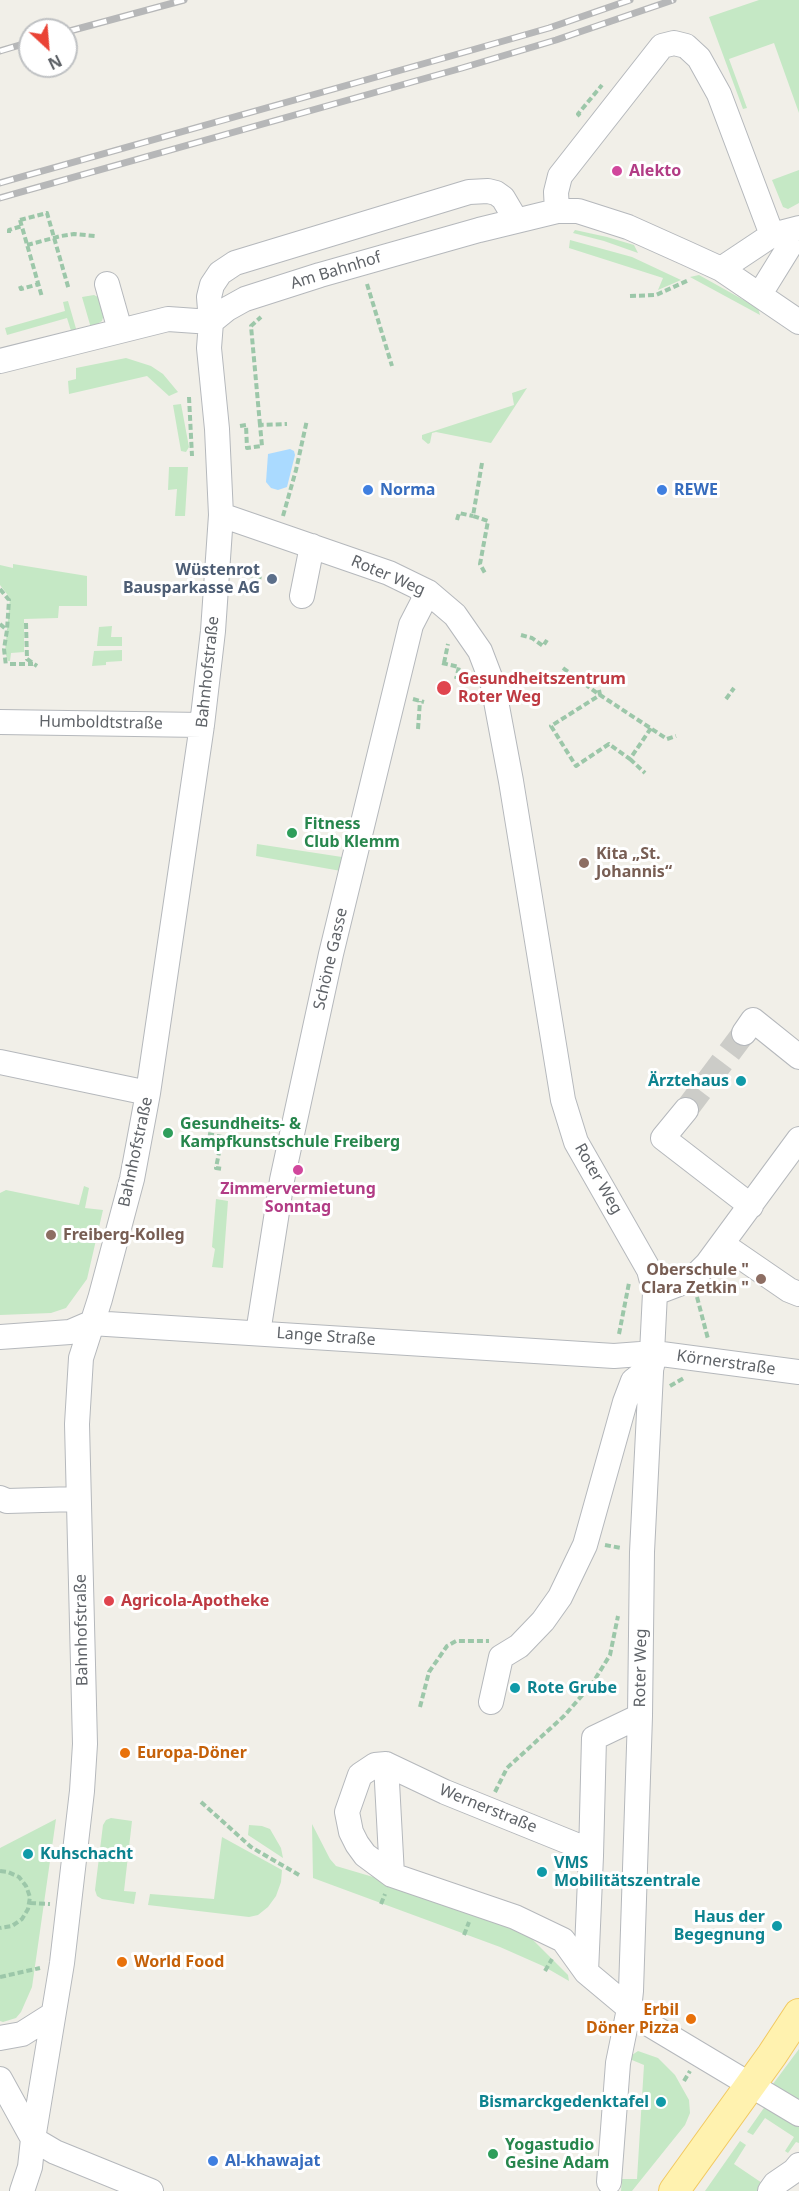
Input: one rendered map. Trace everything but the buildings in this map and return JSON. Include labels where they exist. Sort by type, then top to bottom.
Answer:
[{"type":"main road","points":[[674,2191],[799,2014]]},
{"type":"street","points":[[557,211],[556,192],[560,176],[662,46],[674,43],[686,46],[699,58],[719,94],[772,235]]},
{"type":"street","name":"Bahnhofstraße","points":[[22,2191],[30,2167],[52,2015],[62,1963],[67,1904],[82,1791],[85,1744],[77,1499],[77,1424],[81,1358],[100,1299],[132,1179],[148,1093],[202,724],[213,631],[221,515],[209,348],[211,322],[209,297],[212,285],[220,273],[235,263],[469,192],[496,193],[502,198],[516,220]]},
{"type":"street","name":"Am Bahnhof","points":[[211,322],[227,309],[245,299],[360,264],[516,220],[557,211],[578,211],[628,227],[721,269],[799,322]]},
{"type":"street","points":[[721,269],[772,235],[799,229]]},
{"type":"street","points":[[759,294],[799,229]]},
{"type":"street","points":[[107,284],[120,330]]},
{"type":"street","points":[[0,361],[168,319],[211,322]]},
{"type":"street","name":"Roter Weg","points":[[221,515],[390,573],[428,592],[455,615],[480,651],[493,686],[525,864],[563,1100],[580,1149],[649,1270],[655,1293],[642,1590],[640,1716],[629,2008],[618,2063],[609,2182]]},
{"type":"street","points":[[302,596],[312,546]]},
{"type":"street","name":"Schöne Gasse","points":[[258,1333],[282,1180],[329,964],[411,624],[428,592]]},
{"type":"street","name":"Humboldtstraße","points":[[0,722],[202,724]]},
{"type":"street","points":[[744,1034],[753,1020],[799,1057]]},
{"type":"street","points":[[0,1062],[148,1093]]},
{"type":"street","points":[[686,1110],[663,1138],[751,1206]]},
{"type":"street","points":[[655,1293],[692,1279],[722,1244],[799,1139]]},
{"type":"street","points":[[722,1244],[789,1290],[799,1294]]},
{"type":"street","name":"Lange Straße","points":[[0,1337],[70,1332],[91,1323],[653,1359]]},
{"type":"street","points":[[490,1702],[501,1657],[519,1646],[543,1621],[560,1597],[585,1545],[633,1381],[653,1359]]},
{"type":"street","name":"Körnerstraße","points":[[653,1359],[799,1372]]},
{"type":"street","points":[[0,1498],[7,1501],[77,1499]]},
{"type":"street","points":[[586,1972],[594,1738],[640,1716]]},
{"type":"street","points":[[392,1875],[386,1764],[375,1765],[360,1775],[347,1812],[351,1832],[365,1855],[392,1875],[515,1917],[563,1940],[586,1972],[647,2023],[799,2114]]},
{"type":"street","name":"Wernerstraße","points":[[386,1764],[445,1792],[591,1851]]},
{"type":"street","points":[[0,2038],[22,2034],[52,2015]]},
{"type":"street","points":[[0,2079],[33,2139],[55,2152],[151,2191]]},
{"type":"street","points":[[770,2191],[775,2184],[795,2171],[799,2165]]},
{"type":"path","points":[[581,116],[578,114],[606,79]]},
{"type":"path","points":[[42,297],[33,273],[20,219],[47,213],[69,290]]},
{"type":"path","points":[[9,233],[9,230],[22,226]]},
{"type":"path","points":[[27,245],[74,234],[95,236]]},
{"type":"path","points":[[360,264],[392,366]]},
{"type":"path","points":[[630,296],[656,295],[689,279]]},
{"type":"path","points":[[20,286],[21,289],[39,284]]},
{"type":"path","points":[[240,426],[246,424],[247,448],[262,446],[251,326],[281,300],[279,289]]},
{"type":"path","points":[[189,397],[192,456]]},
{"type":"path","points":[[277,534],[296,470],[307,420]]},
{"type":"path","points":[[260,425],[287,424]]},
{"type":"path","points":[[473,516],[482,463]]},
{"type":"path","points":[[457,520],[459,513],[488,520],[480,564],[486,575]]},
{"type":"path","points":[[243,574],[264,578]]},
{"type":"path","points":[[0,588],[9,600],[7,630],[2,641],[8,665],[36,665],[27,659],[26,622]]},
{"type":"path","points":[[0,624],[7,630]]},
{"type":"path","points":[[520,635],[532,638],[543,646],[547,640]]},
{"type":"path","points":[[441,663],[460,666],[456,679]]},
{"type":"path","points":[[563,668],[667,739],[676,736]]},
{"type":"path","points":[[726,699],[734,688]]},
{"type":"path","points":[[600,693],[551,726],[576,766],[609,744],[645,773]]},
{"type":"path","points":[[418,729],[420,701]]},
{"type":"path","points":[[630,759],[651,728]]},
{"type":"path","points":[[208,1134],[222,1137],[216,1168],[223,1169]]},
{"type":"path","points":[[614,1356],[632,1272],[640,1254]]},
{"type":"path","points":[[486,1809],[507,1768],[564,1716],[592,1684],[610,1655],[620,1608],[642,1590]]},
{"type":"path","points":[[420,1707],[429,1672],[443,1651],[456,1641],[469,1642]]},
{"type":"path","points":[[201,1802],[251,1847],[299,1875]]},
{"type":"path","points":[[0,1871],[19,1877],[30,1897],[28,1909],[22,1919],[12,1926],[0,1928]]},
{"type":"path","points":[[0,1977],[62,1963]]},
{"type":"green space","points":[[759,0],[799,0],[799,113],[774,43],[729,59],[747,108],[743,109],[709,17]]},
{"type":"green space","points":[[799,170],[799,203],[788,209],[783,207],[772,180]]},
{"type":"green space","points":[[575,230],[634,245],[638,253],[573,233]]},
{"type":"green space","points":[[570,240],[632,257],[681,280],[658,290],[663,278],[569,248]]},
{"type":"green space","points":[[699,275],[758,308],[760,315],[690,277]]},
{"type":"green space","points":[[94,295],[100,298],[104,314],[102,321],[91,328],[82,297]]},
{"type":"green space","points":[[68,301],[77,332],[72,334],[67,318],[7,335],[5,328],[65,311],[63,302]]},
{"type":"green space","points":[[126,358],[151,366],[163,374],[178,392],[169,396],[147,376],[69,394],[68,381],[76,379],[76,368]]},
{"type":"green space","points":[[527,388],[491,443],[436,432],[432,433],[428,444],[422,439],[422,435],[514,405],[512,393]]},
{"type":"green space","points":[[181,404],[189,447],[186,452],[181,451],[173,405]]},
{"type":"green space","points":[[169,467],[188,467],[185,516],[175,516],[177,489],[168,490]]},
{"type":"green space","points":[[13,564],[87,576],[87,606],[59,606],[58,618],[24,619],[24,652],[11,653],[10,661],[8,661],[5,652],[10,598],[0,585],[0,565],[13,568]]},
{"type":"green space","points":[[112,626],[111,637],[122,637],[122,646],[97,646],[99,627]]},
{"type":"green space","points":[[122,650],[122,661],[92,666],[94,651]]},
{"type":"green space","points":[[257,844],[342,857],[341,871],[256,856]]},
{"type":"green space","points":[[84,1186],[89,1188],[85,1208],[103,1210],[87,1279],[66,1308],[51,1313],[0,1315],[0,1193],[6,1190],[79,1205]]},
{"type":"green space","points":[[216,1199],[228,1201],[223,1268],[212,1267],[215,1249],[212,1247]]},
{"type":"green space","points":[[111,1818],[132,1821],[124,1891],[136,1892],[134,1904],[102,1899],[97,1896],[95,1890],[103,1825]]},
{"type":"green space","points":[[56,1819],[32,1987],[21,2012],[16,2018],[3,2022],[0,2021],[0,1848]]},
{"type":"green space","points":[[312,1824],[336,1866],[390,1882],[527,1934],[568,1975],[569,1981],[543,1966],[500,1947],[313,1878]]},
{"type":"green space","points":[[249,1825],[270,1829],[281,1848],[283,1858],[248,1835]]},
{"type":"green space","points":[[222,1837],[282,1870],[276,1896],[268,1907],[258,1915],[249,1917],[148,1905],[150,1894],[214,1899]]},
{"type":"green space","points":[[799,2049],[799,2104],[770,2088]]},
{"type":"green space","points":[[638,2051],[658,2058],[675,2075],[689,2100],[690,2113],[685,2125],[632,2191],[621,2191],[622,2179],[637,2179],[644,2065],[632,2060],[632,2055]]},
{"type":"green space","points":[[766,2105],[799,2126],[799,2143],[796,2142],[788,2153],[785,2151],[794,2137],[765,2118],[753,2135],[747,2132]]},
{"type":"green space","points":[[740,2141],[746,2145],[734,2164],[765,2185],[761,2191],[705,2191]]},
{"type":"water","points":[[290,449],[295,455],[287,487],[278,490],[271,488],[266,482],[268,454]]},
{"type":"tunnel","points":[[686,1110],[744,1033]]},
{"type":"railway","points":[[78,29],[184,0]]},
{"type":"railway","points":[[0,183],[549,28],[630,0]]},
{"type":"railway","points":[[0,198],[462,68],[556,40],[673,0]]},
{"type":"railway","points":[[0,51],[18,46]]},
{"type":"place","name":"Alekto","points":[[617,171]]},
{"type":"place","name":"Norma","points":[[368,490]]},
{"type":"place","name":"REWE","points":[[662,490]]},
{"type":"place","name":"Wüstenrot Bausparkasse AG","points":[[272,579]]},
{"type":"place","name":"Gesundheitszentrum Roter Weg","points":[[444,688]]},
{"type":"place","name":"Fitness Club Klemm","points":[[292,833]]},
{"type":"place","name":"Kita „St. Johannis“","points":[[584,863]]},
{"type":"place","name":"Ärztehaus","points":[[741,1081]]},
{"type":"place","name":"Gesundheits- & Kampfkunstschule Freiberg","points":[[168,1133]]},
{"type":"place","name":"Zimmervermietung Sonntag","points":[[298,1170]]},
{"type":"place","name":"Freiberg-Kolleg","points":[[51,1235]]},
{"type":"place","name":"Oberschule \" Clara Zetkin \"","points":[[761,1279]]},
{"type":"place","name":"Agricola-Apotheke","points":[[109,1601]]},
{"type":"place","name":"Rote Grube","points":[[515,1688]]},
{"type":"place","name":"Europa-Döner","points":[[125,1753]]},
{"type":"place","name":"Kuhschacht","points":[[28,1854]]},
{"type":"place","name":"VMS Mobilitätszentrale","points":[[542,1872]]},
{"type":"place","name":"Haus der Begegnung","points":[[777,1926]]},
{"type":"place","name":"World Food","points":[[122,1962]]},
{"type":"place","name":"Erbil Döner Pizza","points":[[691,2019]]},
{"type":"place","name":"Bismarckgedenktafel","points":[[661,2102]]},
{"type":"place","name":"Yogastudio Gesine Adam","points":[[493,2154]]},
{"type":"place","name":"Al-khawajat","points":[[213,2161]]}]
